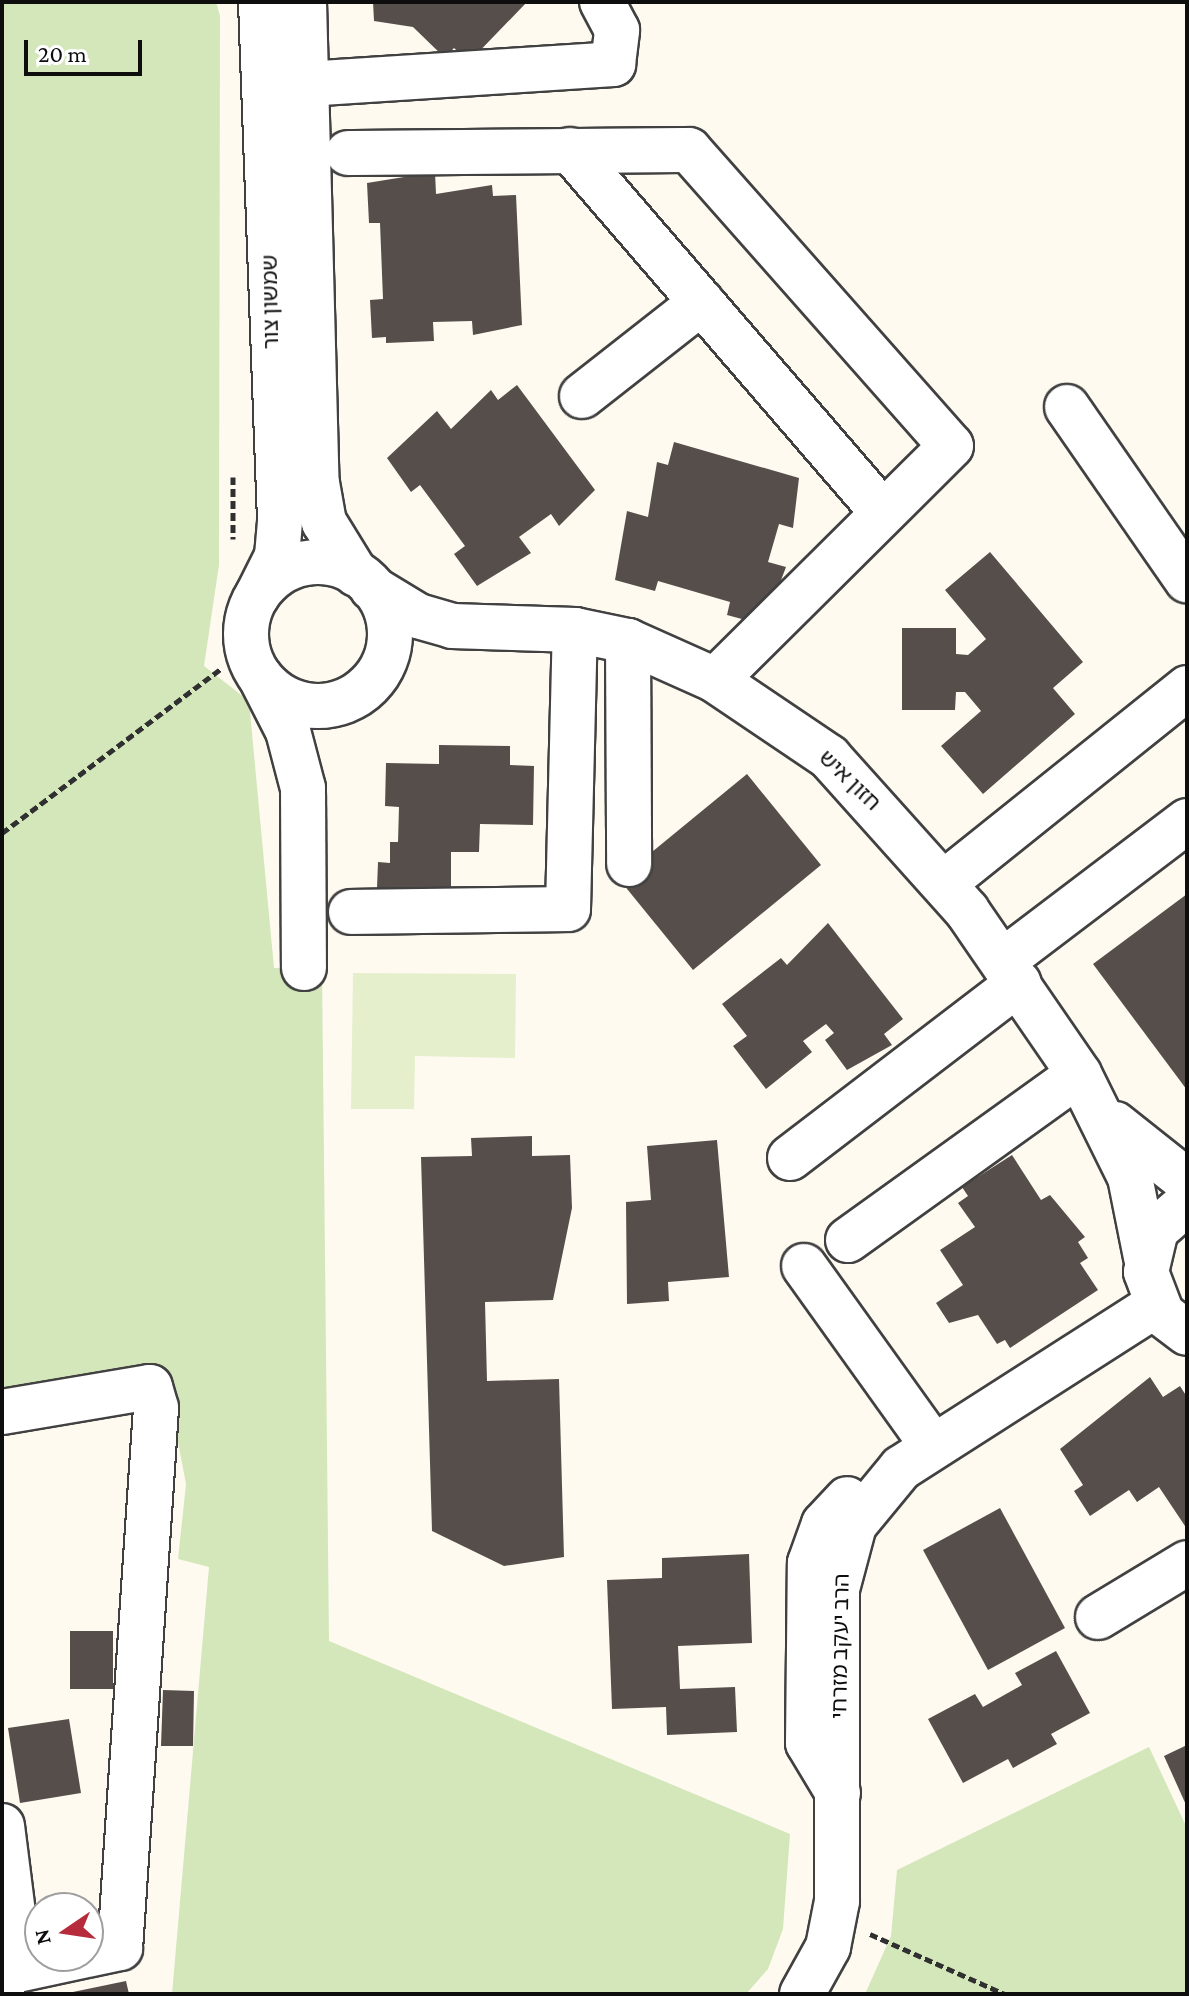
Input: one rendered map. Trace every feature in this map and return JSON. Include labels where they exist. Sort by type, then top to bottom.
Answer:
[{"type":"street","name":"שמשון צור","points":[[257,596],[277,556],[280,520],[261,2]]},
{"type":"street","name":"שמשון צור","points":[[304,2],[320,508],[364,581]]},
{"type":"street","points":[[306,84],[613,64],[617,30],[602,2]]},
{"type":"street","points":[[570,150],[883,512]]},
{"type":"street","points":[[348,153],[689,150],[951,446],[715,680]]},
{"type":"street","points":[[582,396],[702,302]]},
{"type":"street","points":[[1067,407],[1187,580]]},
{"type":"street","points":[[303,788],[322,734],[364,688],[389,630],[364,581],[302,564],[257,596],[254,663],[288,731],[303,788],[304,968]]},
{"type":"street","name":"חזון איש","points":[[364,581],[418,616],[496,630],[575,630],[628,641],[715,680],[829,757],[944,883],[1012,972],[1085,1084],[1138,1147],[1187,1181]]},
{"type":"street","name":"חזון איש","points":[[364,688],[435,647],[496,630]]},
{"type":"street","points":[[351,912],[568,909],[575,630]]},
{"type":"street","points":[[628,641],[629,864]]},
{"type":"street","points":[[254,663],[300,704],[334,705],[364,688]]},
{"type":"street","points":[[944,883],[1187,688]]},
{"type":"street","points":[[790,1158],[1187,821]]},
{"type":"street","points":[[848,1240],[1085,1084]]},
{"type":"street","name":"חזון איש","points":[[1085,1084],[1130,1177],[1146,1257],[1172,1319]]},
{"type":"street","points":[[1146,1257],[1163,1221],[1187,1203]]},
{"type":"street","points":[[804,1266],[917,1457]]},
{"type":"street","name":"הרב יעקב מזרחי","points":[[802,1994],[835,1918],[841,1565],[862,1510],[917,1457],[1172,1319]]},
{"type":"street","points":[[2,1412],[150,1387],[156,1408],[120,1948],[104,1951]]},
{"type":"street","points":[[1098,1617],[1187,1563]]},
{"type":"street","points":[[2,1826],[13,1913],[5,1981],[33,1972]]},
{"type":"path","points":[[2,833],[254,663]]},
{"type":"path","points":[[835,1918],[1005,1994]]},
{"type":"green space","points":[[2,2],[216,2],[220,16],[219,565],[204,666],[249,701],[274,968],[322,967],[329,1641],[790,1834],[783,1929],[768,1969],[746,1994],[172,1994],[209,1567],[178,1559],[186,1484],[165,1374],[2,1406]]},
{"type":"green space","points":[[353,973],[516,974],[515,1058],[415,1056],[414,1109],[351,1109]]},
{"type":"green space","points":[[1149,1747],[1187,1828],[1187,1994],[865,1994],[891,1936],[897,1870]]},
{"type":"building","points":[[373,2],[527,2],[469,62],[454,48],[445,58],[413,27],[374,21]]},
{"type":"building","points":[[435,172],[436,194],[492,185],[493,196],[516,195],[522,325],[473,335],[472,321],[433,322],[434,341],[386,343],[386,337],[372,338],[370,300],[383,299],[380,223],[369,223],[367,183]]},
{"type":"building","points":[[517,385],[595,490],[559,526],[551,514],[519,537],[531,553],[477,586],[454,554],[465,546],[420,485],[411,492],[387,458],[437,411],[451,429],[491,390],[498,400]]},
{"type":"building","points":[[674,442],[799,478],[793,528],[779,524],[768,562],[786,567],[764,625],[727,615],[730,602],[658,581],[655,591],[615,580],[627,511],[648,517],[657,462],[668,465]]},
{"type":"building","points":[[990,552],[1083,662],[1053,688],[1075,714],[983,794],[941,746],[981,711],[965,692],[956,692],[955,710],[902,710],[902,628],[956,628],[956,654],[968,655],[986,639],[945,590]]},
{"type":"building","points":[[439,745],[510,746],[510,765],[534,766],[533,825],[480,824],[479,852],[451,852],[451,890],[377,888],[378,862],[390,863],[390,842],[398,842],[399,807],[385,806],[386,763],[439,764]]},
{"type":"building","points":[[747,774],[821,865],[693,970],[619,879]]},
{"type":"building","points":[[1187,894],[1187,1090],[1093,964]]},
{"type":"building","points":[[828,923],[903,1019],[884,1034],[892,1045],[847,1070],[825,1040],[834,1033],[826,1024],[803,1041],[812,1052],[766,1089],[733,1046],[747,1036],[722,1004],[781,958],[787,965]]},
{"type":"building","points":[[532,1136],[532,1156],[570,1155],[572,1208],[553,1300],[485,1302],[487,1381],[559,1379],[564,1557],[504,1566],[432,1531],[421,1157],[472,1156],[471,1138]]},
{"type":"building","points":[[717,1140],[729,1277],[668,1282],[669,1301],[627,1304],[626,1202],[651,1200],[647,1146]]},
{"type":"building","points":[[1012,1155],[1041,1200],[1050,1195],[1085,1237],[1078,1242],[1088,1258],[1080,1263],[1098,1290],[1010,1348],[1005,1340],[997,1344],[978,1315],[949,1323],[936,1303],[963,1285],[940,1250],[975,1227],[958,1203],[968,1196],[962,1187]]},
{"type":"building","points":[[1150,1377],[1163,1397],[1180,1386],[1187,1397],[1187,1529],[1159,1487],[1137,1502],[1129,1490],[1090,1516],[1074,1491],[1083,1485],[1060,1449]]},
{"type":"building","points":[[1000,1508],[1065,1628],[988,1670],[923,1550]]},
{"type":"building","points":[[749,1554],[752,1643],[678,1646],[680,1689],[735,1687],[737,1732],[667,1735],[666,1707],[612,1709],[607,1580],[662,1578],[662,1558]]},
{"type":"building","points":[[70,1631],[113,1631],[113,1689],[70,1689]]},
{"type":"building","points":[[1056,1651],[1090,1713],[1051,1734],[1057,1744],[1013,1768],[1008,1759],[963,1783],[928,1719],[975,1694],[983,1707],[1022,1685],[1015,1673]]},
{"type":"building","points":[[163,1690],[194,1691],[193,1746],[161,1746]]},
{"type":"building","points":[[69,1719],[81,1793],[20,1803],[8,1728]]},
{"type":"building","points":[[1187,1745],[1187,1807],[1164,1756]]},
{"type":"building","points":[[126,1981],[129,1994],[68,1993]]}]
